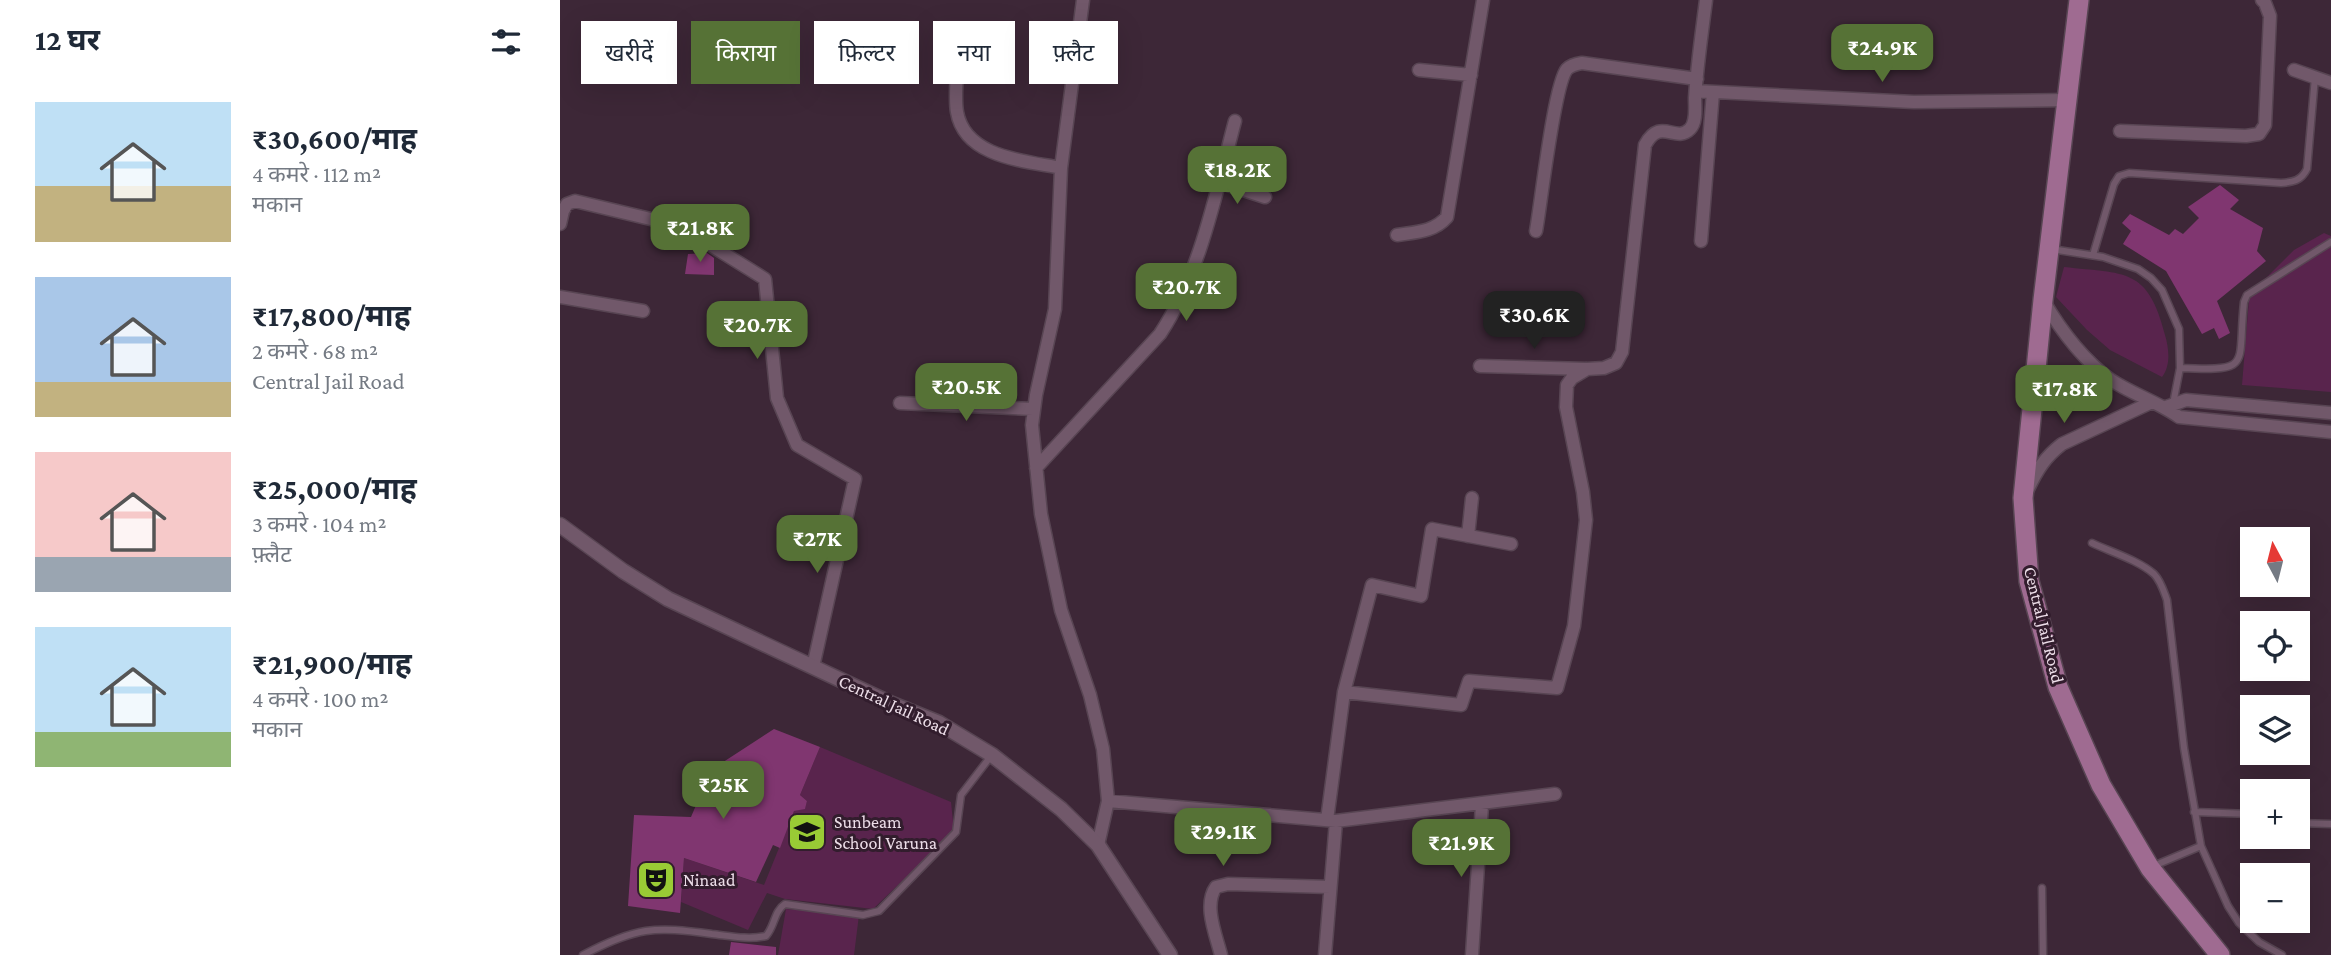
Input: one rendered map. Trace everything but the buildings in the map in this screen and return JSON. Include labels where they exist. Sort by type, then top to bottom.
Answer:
[{"type":"main road","name":"Central Jail Road","points":[[2079,0],[2043,300],[2023,498],[2029,581],[2058,687],[2101,785],[2150,868],[2220,955]]},
{"type":"street","points":[[1083,0],[1061,168],[1055,310],[1033,409],[1032,425],[1041,514],[1060,610],[1098,723],[1103,749],[1108,801],[1098,845]]},
{"type":"street","points":[[1397,235],[1430,230],[1441,225],[1447,217],[1483,0]]},
{"type":"street","points":[[1480,366],[1587,369],[1604,368],[1616,363],[1622,352],[1645,145],[1651,134],[1661,130],[1682,134],[1689,131],[1694,124],[1706,0]]},
{"type":"street","points":[[2120,131],[2246,136],[2259,134],[2265,125],[2270,16],[2262,0]]},
{"type":"street","points":[[1536,231],[1558,94],[1566,70],[1572,65],[1582,63],[1696,85],[1713,92],[1914,102],[2067,100]]},
{"type":"street","points":[[1419,70],[1471,75]]},
{"type":"street","points":[[2294,70],[2331,83]]},
{"type":"street","points":[[957,84],[957,113],[963,127],[976,142],[997,155],[1061,168]]},
{"type":"street","points":[[1701,241],[1713,92]]},
{"type":"street","points":[[1036,468],[1160,334],[1171,318],[1191,274],[1235,121]]},
{"type":"street","points":[[1219,182],[1265,197]]},
{"type":"street","points":[[560,224],[567,204],[575,201],[680,226],[765,279],[777,398],[797,445],[855,479],[813,667]]},
{"type":"street","points":[[560,297],[643,311]]},
{"type":"street","points":[[2043,300],[2061,331],[2101,371],[2111,380],[2152,402],[2169,405],[2186,400],[2331,413]]},
{"type":"street","points":[[1344,692],[1461,705],[1469,681],[1557,688],[1574,626],[1586,520],[1565,392],[1572,378],[1587,369]]},
{"type":"street","points":[[2023,498],[2040,465],[2062,444],[2152,402]]},
{"type":"street","points":[[900,403],[1033,409]]},
{"type":"street","points":[[2169,405],[2185,419],[2331,432]]},
{"type":"street","points":[[1468,536],[1472,498]]},
{"type":"street","name":"Central Jail Road","points":[[560,525],[623,571],[668,599],[939,723],[986,751],[1061,809],[1098,845],[1171,955]]},
{"type":"street","points":[[1325,955],[1331,887],[1331,820],[1344,692],[1372,584],[1421,596],[1432,529],[1511,544]]},
{"type":"street","points":[[1108,801],[1331,820],[1482,805],[1555,794]]},
{"type":"street","points":[[1472,955],[1482,805]]},
{"type":"street","points":[[1221,955],[1209,904],[1210,894],[1216,887],[1228,884],[1331,887]]},
{"type":"lane","points":[[2093,255],[2114,184],[2119,176],[2129,173],[2281,183],[2294,182],[2303,177],[2307,169],[2315,77]]},
{"type":"lane","points":[[2180,368],[2219,369],[2229,368],[2236,363],[2241,354],[2244,302],[2247,295],[2331,242]]},
{"type":"lane","points":[[2049,249],[2093,255],[2138,269],[2162,290],[2179,329],[2180,368],[2169,405]]},
{"type":"lane","points":[[2092,543],[2155,575],[2163,587],[2167,600],[2184,748],[2201,846],[2228,906],[2239,923],[2259,942],[2282,955]]},
{"type":"lane","points":[[583,955],[629,933],[655,928],[748,938],[766,936],[779,908],[785,904],[863,915],[879,911],[956,832],[961,795],[986,751]]},
{"type":"lane","points":[[2194,812],[2240,814]]},
{"type":"lane","points":[[2310,823],[2331,824]]},
{"type":"lane","points":[[2150,868],[2201,846]]},
{"type":"lane","points":[[2042,888],[2043,955]]},
{"type":"shaded area","points":[[2324,233],[2331,236],[2331,392],[2242,385],[2249,300],[2261,283],[2294,250]]},
{"type":"shaded area","points":[[2064,267],[2118,274],[2142,285],[2158,313],[2166,340],[2168,362],[2162,377],[2110,350],[2056,297]]},
{"type":"shaded area","points":[[820,747],[951,802],[954,831],[873,909],[785,899],[767,893],[748,930],[681,902],[684,858],[764,885],[794,811],[805,808],[807,801],[800,795]]},
{"type":"shaded area","points":[[786,909],[859,915],[854,955],[778,955]]},
{"type":"place","name":"Sunbeam School Varuna","points":[[807,832]]},
{"type":"place","name":"Ninaad","points":[[656,880]]}]
